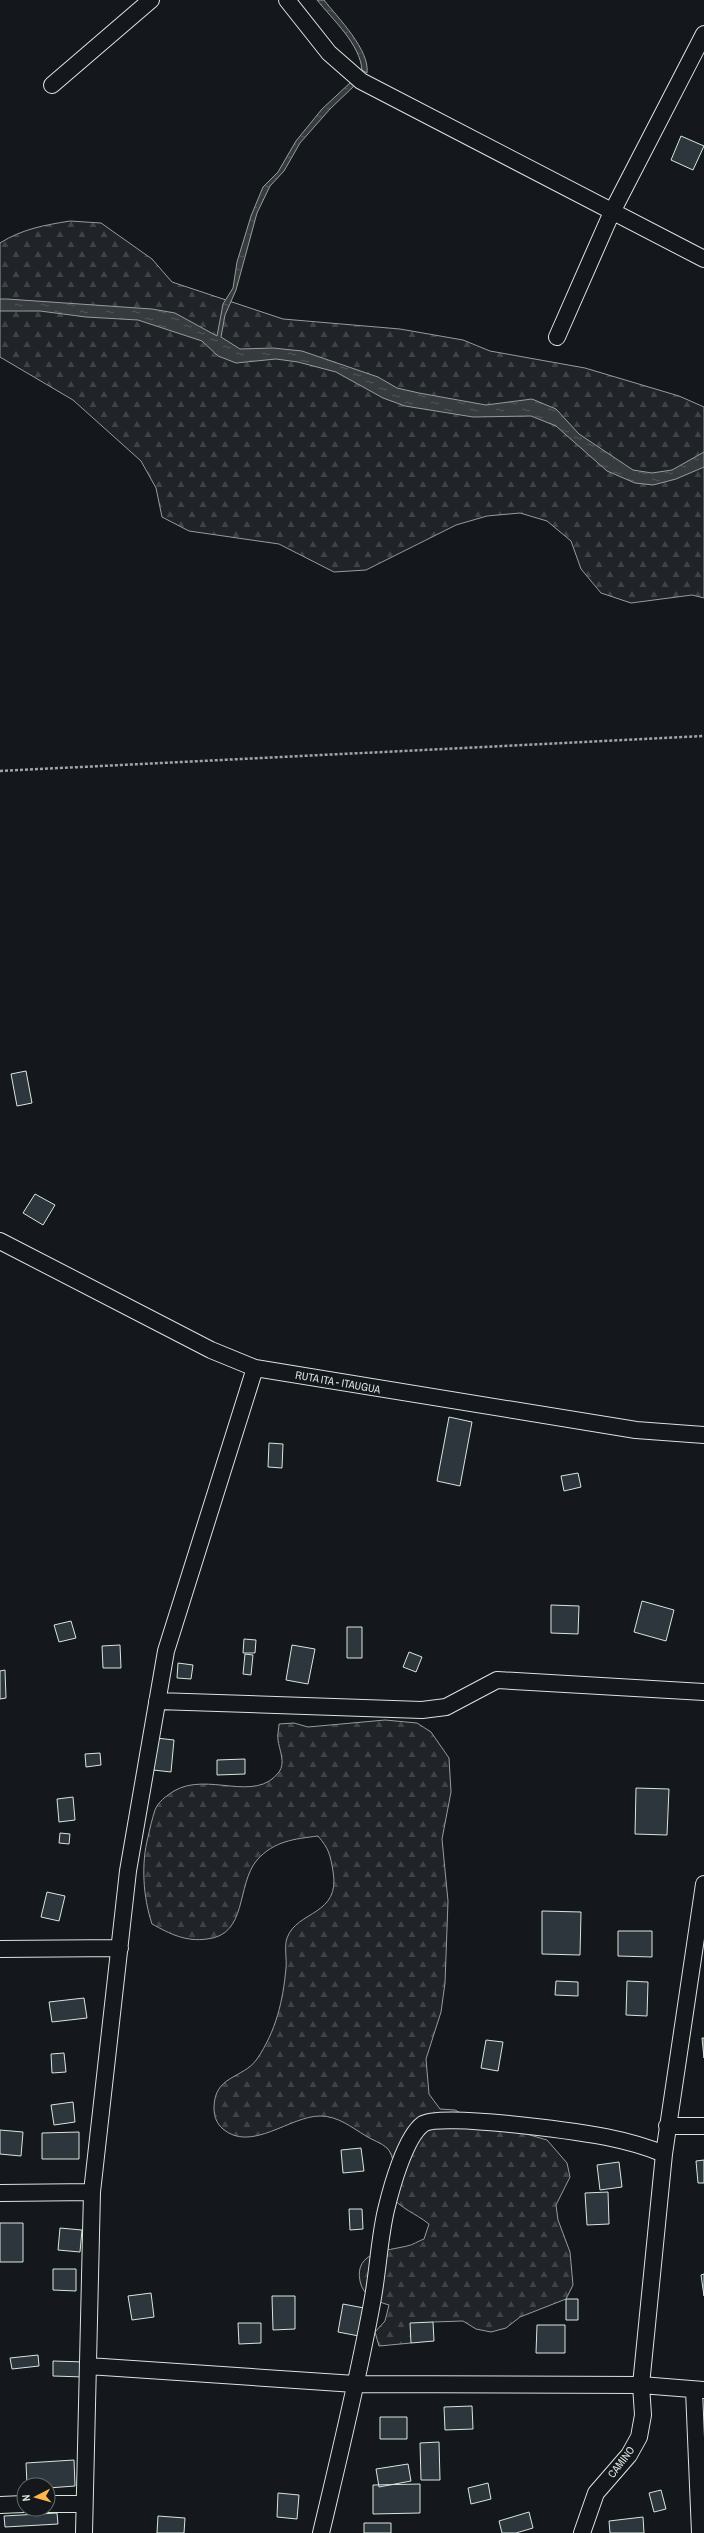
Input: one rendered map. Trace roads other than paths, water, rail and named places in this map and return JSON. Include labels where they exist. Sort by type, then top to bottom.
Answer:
[{"type":"street","points":[[52,85],[151,0]]},
{"type":"street","points":[[287,0],[329,53],[357,78],[704,259]]},
{"type":"street","points":[[557,337],[612,212],[704,34]]},
{"type":"street","name":"RUTA ITA - ITAUGUA","points":[[0,1241],[210,1350],[255,1368],[636,1430],[704,1435]]},
{"type":"street","points":[[84,2533],[92,2192],[128,1870],[166,1651],[255,1368]]},
{"type":"street","points":[[157,1701],[422,1710],[446,1708],[497,1680],[704,1692]]},
{"type":"street","name":"CAMINO","points":[[582,2533],[596,2493],[629,2455],[638,2437],[643,2415],[641,2385],[667,2126],[704,1884]]},
{"type":"street","points":[[0,1950],[120,1948]]},
{"type":"street","points":[[322,2533],[372,2304],[386,2211],[407,2148],[415,2131],[424,2123],[441,2120],[573,2132],[648,2147],[664,2154]]},
{"type":"street","points":[[667,2126],[704,2126]]},
{"type":"street","points":[[0,2193],[92,2192]]},
{"type":"street","points":[[88,2366],[355,2384],[641,2385],[699,2390],[700,2533]]},
{"type":"street","points":[[0,2504],[16,2504]]},
{"type":"street","points":[[56,2504],[84,2504]]},
{"type":"water","points":[[317,0],[324,0],[352,35],[364,54],[367,64],[367,73],[362,70],[356,51],[345,33]]},
{"type":"water","points":[[351,82],[354,86],[330,109],[300,143],[284,171],[270,186],[257,213],[236,290],[225,315],[221,337],[240,349],[273,348],[302,351],[378,377],[397,388],[419,393],[486,405],[532,399],[556,409],[579,434],[633,470],[652,473],[672,470],[704,452],[704,467],[676,479],[653,485],[635,483],[607,471],[556,426],[531,416],[473,417],[405,406],[383,398],[336,372],[298,362],[276,359],[236,363],[218,356],[202,341],[138,320],[86,317],[40,311],[0,311],[0,299],[152,309],[175,313],[217,336],[223,304],[233,288],[237,262],[251,216],[263,187],[278,172],[296,141],[322,109]]}]
